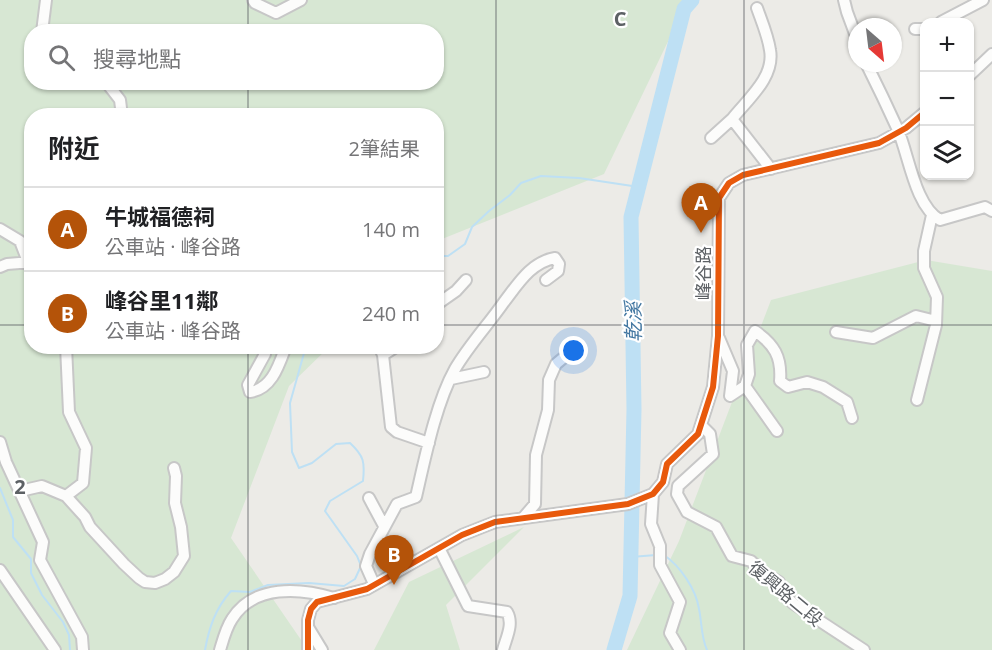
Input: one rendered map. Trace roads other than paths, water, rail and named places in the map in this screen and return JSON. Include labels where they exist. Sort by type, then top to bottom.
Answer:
[{"type":"street","points":[[43,24],[46,0]]},
{"type":"street","points":[[253,0],[276,13],[301,0]]},
{"type":"street","points":[[844,0],[849,18]]},
{"type":"street","points":[[949,18],[983,0]]},
{"type":"street","points":[[711,138],[732,118],[764,80],[771,66],[771,49],[758,8]]},
{"type":"street","points":[[972,72],[992,54]]},
{"type":"street","points":[[870,72],[899,132],[923,200],[932,215],[940,220],[985,207],[992,211]]},
{"type":"street","points":[[112,90],[120,100],[121,108]]},
{"type":"street","name":"峰谷路","points":[[653,494],[663,482],[666,464],[698,434],[712,387],[718,336],[719,198],[729,183],[743,176],[872,145],[899,132],[920,116]]},
{"type":"street","points":[[732,118],[771,169]]},
{"type":"street","points":[[917,400],[936,321],[937,297],[924,268],[924,251],[932,215]]},
{"type":"street","points":[[0,229],[20,241],[24,251]]},
{"type":"street","points":[[374,584],[366,566],[370,554],[397,504],[416,497],[429,443],[451,379],[478,333],[522,279],[536,265],[555,258],[559,264],[558,271],[546,280]]},
{"type":"street","points":[[0,267],[7,264],[24,265]]},
{"type":"street","points":[[444,299],[466,280]]},
{"type":"street","points":[[836,332],[873,338],[916,316],[936,321]]},
{"type":"street","points":[[718,336],[732,371],[730,396],[745,386],[749,374],[747,345],[755,332],[769,341],[777,351],[782,369],[780,381],[788,387],[807,382],[829,390],[847,402],[852,418]]},
{"type":"street","points":[[66,354],[69,412],[86,448],[83,483],[66,496]]},
{"type":"street","points":[[265,354],[248,385],[250,392],[258,391],[270,380],[283,354]]},
{"type":"street","points":[[381,354],[391,427],[397,432],[429,443]]},
{"type":"street","points":[[528,518],[535,504],[536,455],[548,410],[549,380],[556,364],[568,354]]},
{"type":"street","points":[[451,379],[484,372]]},
{"type":"street","points":[[745,386],[777,431]]},
{"type":"street","name":"復興路二段","points":[[701,425],[710,434],[712,454],[678,486],[677,494],[687,512],[716,527],[722,542],[732,556],[751,561],[762,572],[779,582],[785,596],[794,604],[864,650]]},
{"type":"street","points":[[0,442],[6,462],[43,542],[40,560],[82,637],[83,650]]},
{"type":"street","points":[[20,491],[42,486],[66,496],[85,516],[90,527],[124,564],[145,582],[155,584],[174,572],[184,556],[182,527],[175,503],[174,468]]},
{"type":"street","points":[[308,650],[311,609],[317,602],[367,589],[462,535],[495,522],[628,504],[653,494],[651,524],[658,540],[660,565],[680,602],[670,633],[680,650]]},
{"type":"street","points":[[369,498],[384,526]]},
{"type":"street","points":[[439,548],[468,606],[507,612],[510,615],[511,622],[503,650]]},
{"type":"street","points":[[0,570],[55,650]]},
{"type":"street","points":[[220,650],[232,619],[247,603],[270,591],[311,592],[335,598]]},
{"type":"street","points":[[308,627],[322,650]]},
{"type":"waterway","name":"乾溪","points":[[614,650],[630,596],[634,409],[631,217],[684,9],[692,0]]},
{"type":"waterway","points":[[444,256],[448,256],[465,244],[472,227],[521,183],[541,176],[579,178],[639,187]]},
{"type":"waterway","points":[[205,650],[213,619],[231,591],[250,592],[268,585],[309,583],[344,586],[355,579],[361,566],[357,556],[325,511],[330,501],[363,481],[364,469],[361,456],[350,443],[336,444],[312,463],[299,468],[292,452],[290,403],[304,354]]},
{"type":"waterway","points":[[0,488],[13,520],[13,537],[31,559],[31,573],[42,595],[63,622],[69,635],[70,650]]},
{"type":"waterway","points":[[631,557],[656,555]]},
{"type":"waterway","points":[[664,555],[681,572],[695,594],[707,650]]},
{"type":"place","name":"牛城福德祠","points":[[701,233]]},
{"type":"place","name":"峰谷里11鄰","points":[[394,585]]}]
